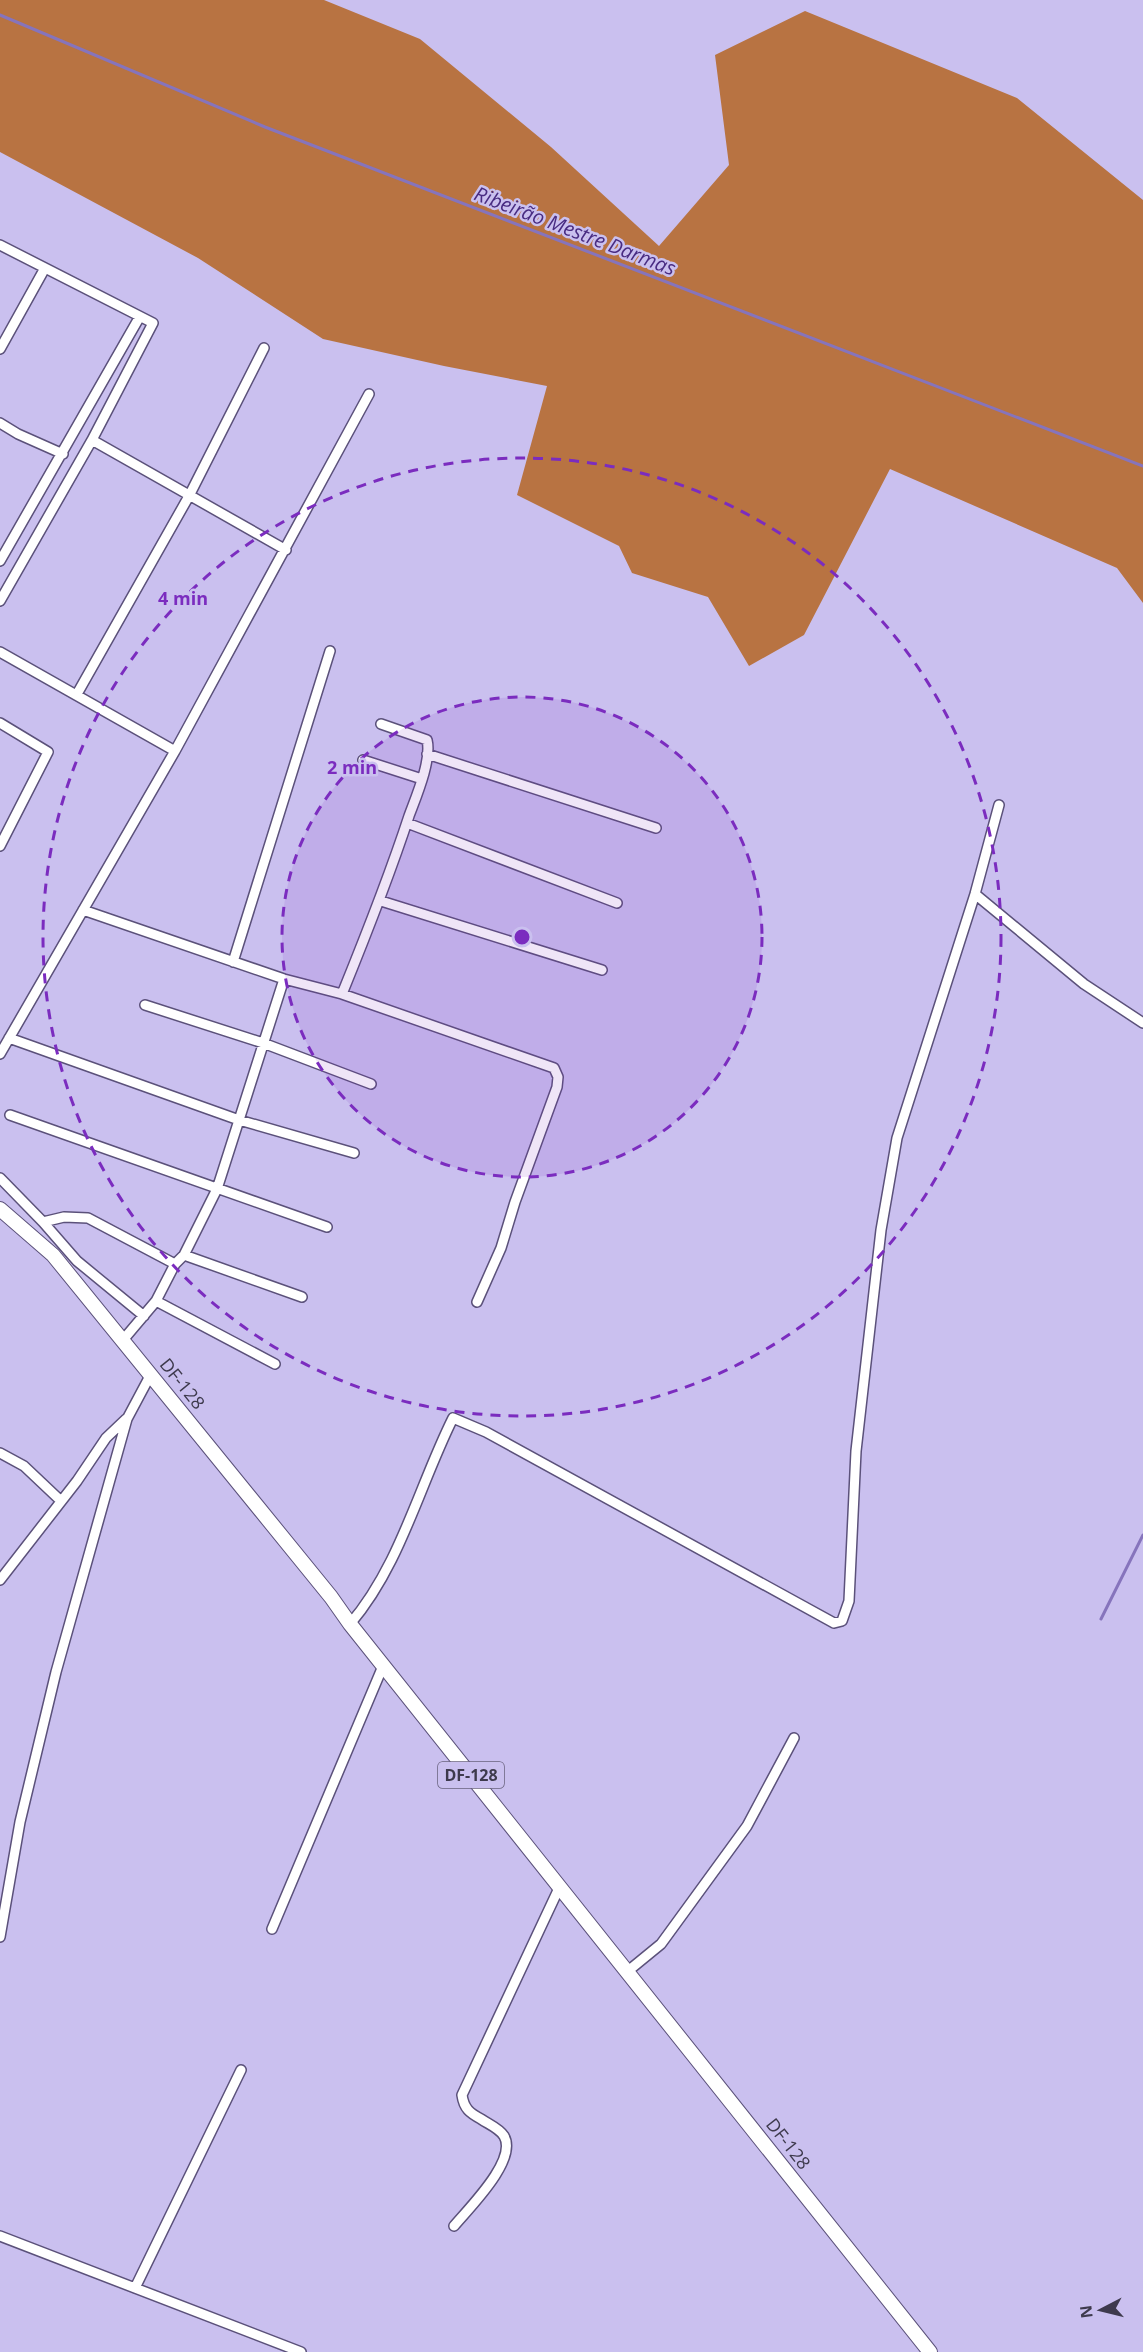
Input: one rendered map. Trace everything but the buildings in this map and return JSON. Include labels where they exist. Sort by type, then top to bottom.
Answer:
[{"type":"main road","name":"DF-128","points":[[0,1209],[53,1255],[151,1374],[331,1597],[383,1666],[930,2352]]},
{"type":"street","points":[[0,245],[139,318],[153,323],[92,441],[0,601]]},
{"type":"street","points":[[0,349],[45,268]]},
{"type":"street","points":[[0,561],[139,318]]},
{"type":"street","points":[[76,694],[189,496],[264,348]]},
{"type":"street","points":[[0,1054],[175,751],[369,394]]},
{"type":"street","points":[[0,423],[18,434],[63,454]]},
{"type":"street","points":[[92,441],[286,550]]},
{"type":"street","points":[[233,962],[330,651]]},
{"type":"street","points":[[0,652],[175,751]]},
{"type":"street","points":[[0,723],[48,752],[0,846]]},
{"type":"street","points":[[342,994],[381,901],[422,779],[427,754],[427,740],[381,724]]},
{"type":"street","points":[[427,754],[656,828]]},
{"type":"street","points":[[363,760],[422,779]]},
{"type":"street","points":[[350,1624],[369,1602],[389,1564],[453,1418],[486,1432],[834,1623],[842,1621],[849,1601],[856,1450],[880,1242],[897,1137],[975,894],[999,805]]},
{"type":"street","points":[[407,823],[617,903]]},
{"type":"street","points":[[975,894],[1084,984],[1143,1023]]},
{"type":"street","points":[[381,901],[602,970]]},
{"type":"street","points":[[83,910],[284,979],[342,994],[554,1068],[558,1077],[556,1087],[501,1248],[477,1302]]},
{"type":"street","points":[[123,1340],[156,1301],[175,1264],[184,1255],[216,1189],[284,979]]},
{"type":"street","points":[[145,1005],[263,1043],[371,1084]]},
{"type":"street","points":[[9,1038],[239,1120],[354,1153]]},
{"type":"street","points":[[10,1115],[327,1227]]},
{"type":"street","points":[[0,1178],[77,1261],[144,1316]]},
{"type":"street","points":[[43,1222],[64,1217],[88,1218],[175,1264]]},
{"type":"street","points":[[184,1255],[302,1297]]},
{"type":"street","points":[[156,1301],[275,1364]]},
{"type":"street","points":[[0,1937],[20,1822],[56,1672],[126,1419],[151,1374]]},
{"type":"street","points":[[0,1580],[106,1438],[126,1419]]},
{"type":"street","points":[[0,1453],[24,1466],[61,1501]]},
{"type":"street","points":[[272,1929],[383,1666]]},
{"type":"street","points":[[628,1971],[662,1944],[747,1826],[794,1738]]},
{"type":"street","points":[[454,2226],[494,2178],[507,2153],[506,2141],[502,2133],[467,2111],[462,2095],[560,1886]]},
{"type":"street","points":[[135,2288],[241,2070]]},
{"type":"street","points":[[0,2236],[301,2352]]},
{"type":"shaded area","points":[[0,0],[324,0],[420,39],[551,147],[659,246],[729,165],[715,55],[805,11],[1017,98],[1143,200],[1143,603],[1117,568],[890,469],[804,635],[749,666],[708,597],[632,573],[619,546],[517,495],[547,386],[323,339],[198,258],[0,152]]},
{"type":"waterway","name":"Ribeirão Mestre Darmas","points":[[0,15],[265,127],[1143,466]]},
{"type":"waterway","points":[[1101,1619],[1143,1535]]}]
